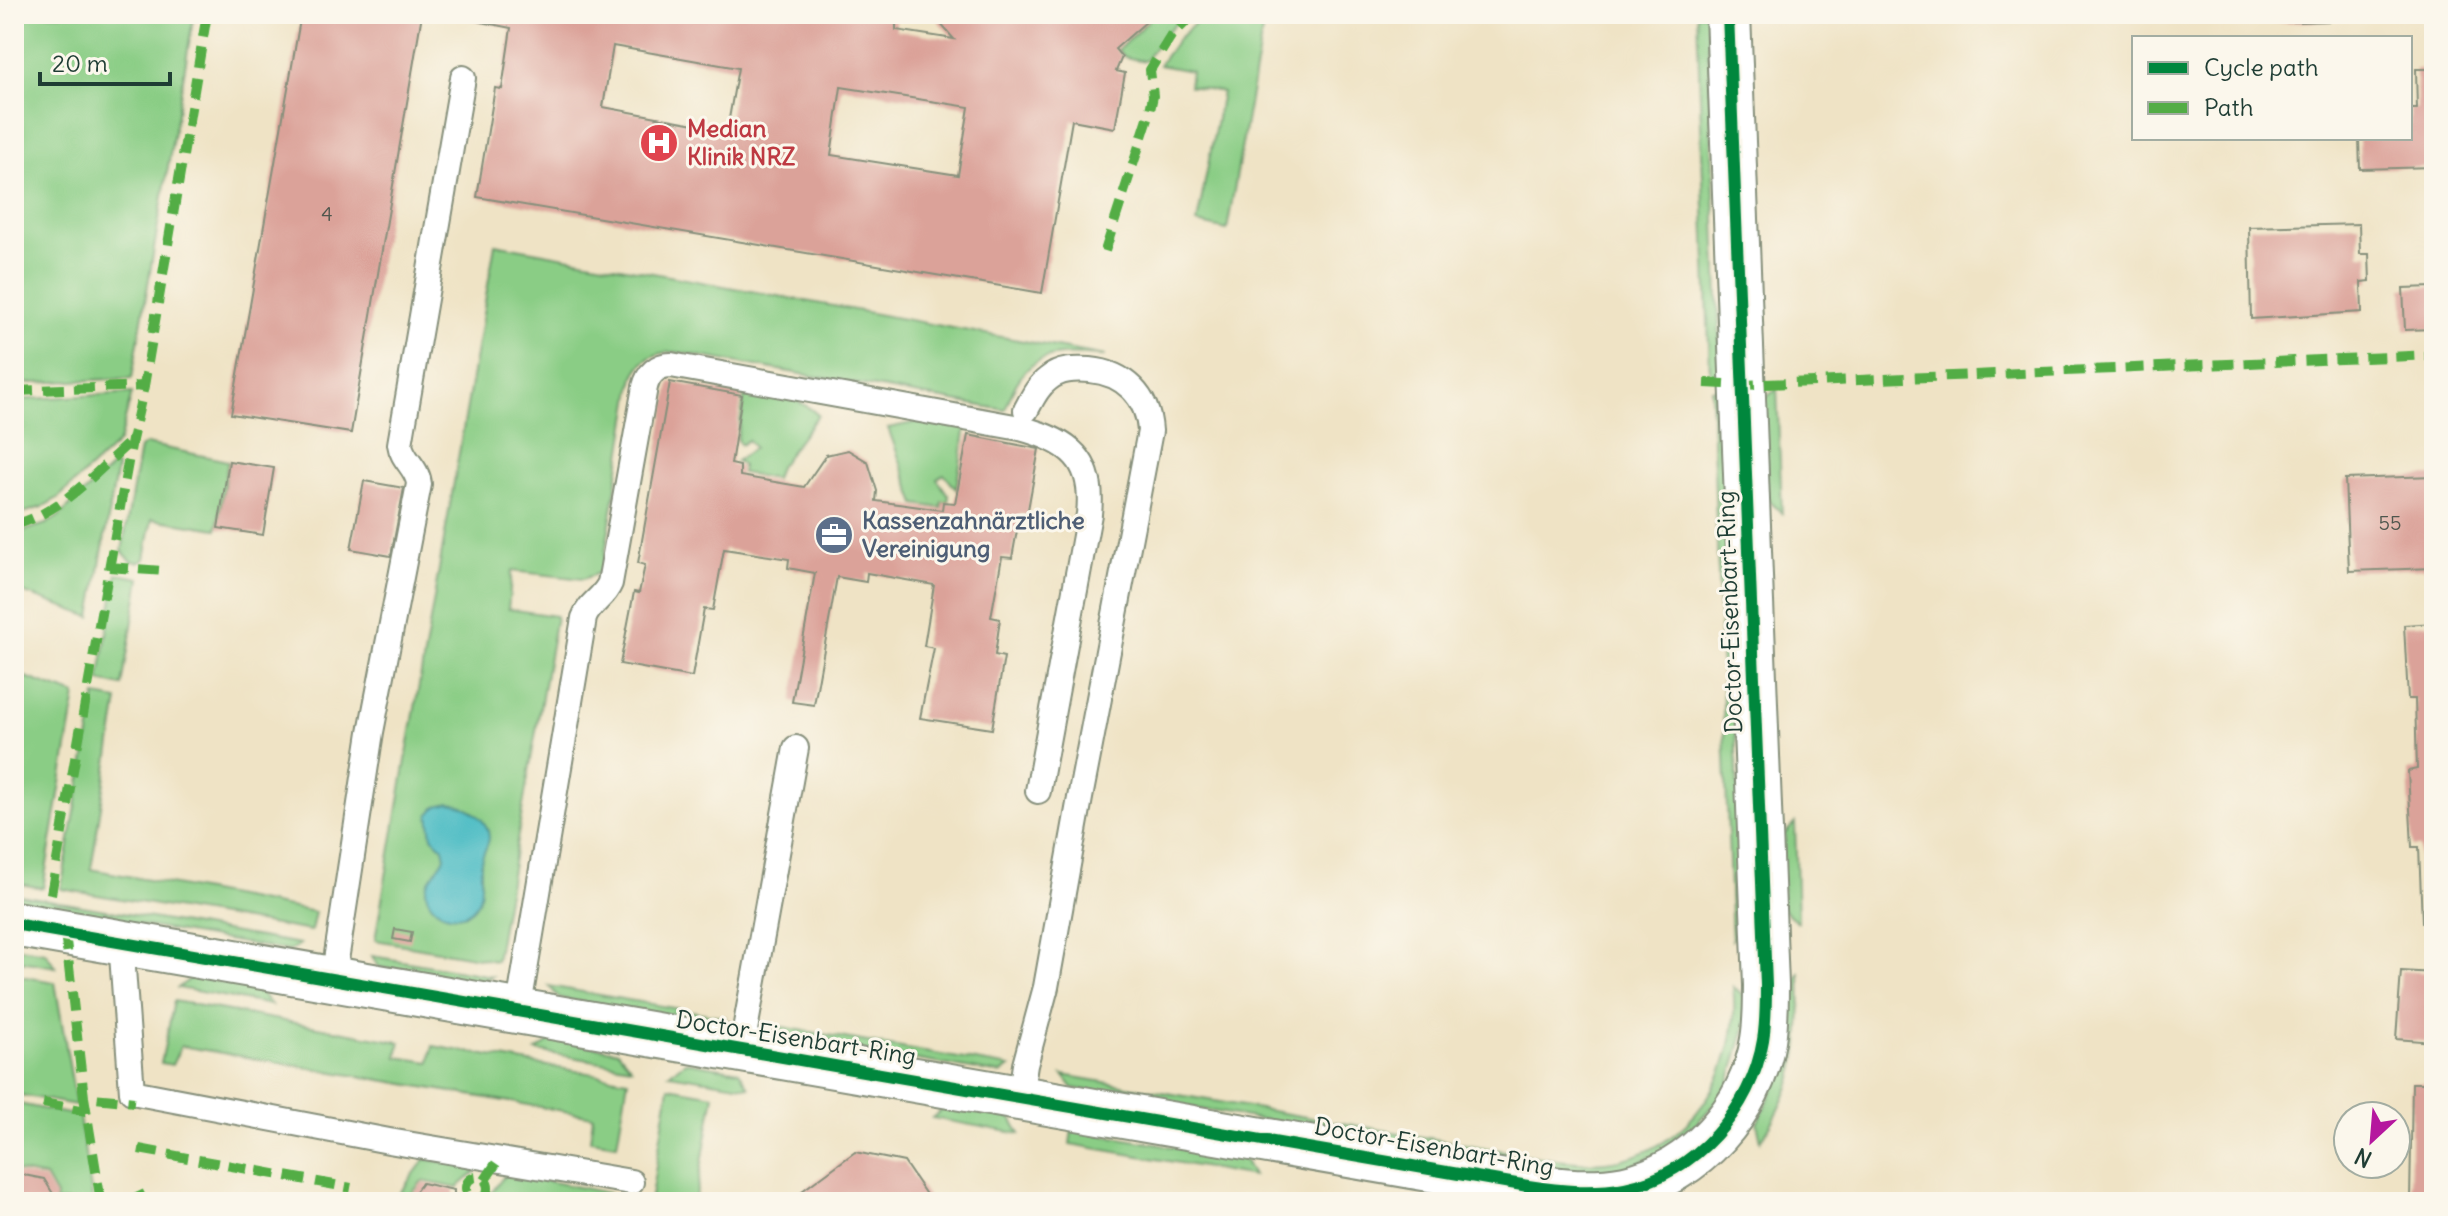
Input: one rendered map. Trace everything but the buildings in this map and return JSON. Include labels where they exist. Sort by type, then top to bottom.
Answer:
[{"type":"street","name":"Doctor-Eisenbart-Ring","points":[[14,924],[1528,1186],[1586,1192],[1624,1188],[1664,1174],[1703,1148],[1733,1113],[1748,1087],[1763,1040],[1766,985],[1728,14]]},
{"type":"lane","points":[[333,980],[371,732],[419,484],[417,474],[400,444],[463,78]]},
{"type":"lane","points":[[518,1012],[584,618],[590,606],[609,586],[645,387],[649,376],[663,366],[1020,428],[1050,436],[1078,456],[1088,481],[1089,514],[1038,791]]},
{"type":"lane","points":[[1020,1097],[1046,987],[1150,431],[1145,406],[1133,389],[1121,378],[1104,371],[1075,369],[1058,373],[1040,386],[1026,410]]},
{"type":"lane","points":[[741,1052],[796,748]]},
{"type":"lane","points":[[121,941],[132,1092],[389,1141],[631,1182]]},
{"type":"green space","points":[[14,14],[194,14],[132,378],[14,384]]},
{"type":"green space","points":[[1155,14],[1185,14],[1163,36],[1145,61],[1125,57],[1118,50]]},
{"type":"green space","points":[[1205,14],[1265,14],[1227,230],[1197,223],[1222,92],[1189,86],[1191,71],[1159,65],[1178,39]]},
{"type":"green space","points":[[1697,14],[1707,14],[1721,374],[1710,375]]},
{"type":"green space","points":[[495,244],[1105,356],[1069,354],[1042,359],[1021,376],[1005,410],[677,352],[657,354],[646,360],[634,376],[603,566],[599,573],[583,579],[512,571],[508,609],[556,616],[496,961],[375,940]]},
{"type":"green space","points":[[746,387],[793,399],[818,415],[779,467],[775,479],[742,473],[742,464],[736,461],[754,448],[748,440],[741,445],[737,440]]},
{"type":"green space","points":[[1711,389],[1722,389],[1743,928],[1732,940]]},
{"type":"green space","points":[[1777,389],[1782,513],[1767,499],[1764,399]]},
{"type":"green space","points":[[132,393],[119,442],[58,498],[14,516],[14,400]]},
{"type":"green space","points":[[922,421],[966,426],[956,489],[944,474],[937,479],[949,496],[948,502],[942,502],[941,508],[916,504],[888,428]]},
{"type":"green space","points":[[146,444],[228,461],[217,529],[152,519],[145,559],[140,562],[131,561],[122,551],[140,448]]},
{"type":"green space","points":[[114,465],[117,467],[91,617],[14,589],[14,534],[58,517]]},
{"type":"green space","points":[[117,574],[140,578],[122,686],[99,681]]},
{"type":"green space","points":[[14,673],[76,695],[43,888],[14,883]]},
{"type":"green space","points":[[96,696],[118,700],[91,869],[315,912],[311,931],[61,889]]},
{"type":"green space","points":[[1795,823],[1798,922],[1783,910],[1781,838]]},
{"type":"green space","points":[[14,894],[300,944],[290,951],[14,903]]},
{"type":"green space","points":[[14,947],[45,952],[56,967],[14,960]]},
{"type":"green space","points":[[372,956],[492,976],[477,984],[378,967]]},
{"type":"green space","points":[[1800,973],[1796,1061],[1784,1099],[1761,1141],[1757,1123],[1785,1061],[1787,991]]},
{"type":"green space","points":[[14,975],[55,982],[76,1105],[14,1094]]},
{"type":"green space","points":[[192,977],[258,989],[271,1005],[178,988]]},
{"type":"green space","points":[[549,986],[725,1017],[714,1026],[559,998]]},
{"type":"green space","points":[[1733,987],[1746,999],[1745,1028],[1727,1090],[1677,1145],[1623,1169],[1583,1173],[1073,1088],[1063,1075],[1556,1160],[1606,1162],[1636,1155],[1663,1142],[1686,1124],[1705,1102],[1720,1076],[1729,1047],[1734,1017]]},
{"type":"green space","points":[[174,1001],[400,1042],[397,1057],[430,1062],[433,1046],[628,1080],[617,1144],[590,1140],[593,1116],[181,1046],[172,1065],[161,1063]]},
{"type":"green space","points":[[771,1025],[1010,1067],[1001,1074],[781,1037]]},
{"type":"green space","points":[[553,1039],[618,1051],[631,1067],[536,1051]]},
{"type":"green space","points":[[685,1062],[739,1071],[749,1087],[669,1074]]},
{"type":"green space","points":[[669,1087],[714,1095],[695,1202],[650,1202]]},
{"type":"green space","points":[[14,1103],[79,1116],[93,1202],[55,1202],[56,1196],[45,1177],[14,1171]]},
{"type":"green space","points":[[945,1107],[1011,1118],[1020,1134],[932,1118]]},
{"type":"green space","points":[[1072,1130],[1244,1159],[1253,1176],[1070,1144]]},
{"type":"green space","points":[[425,1159],[480,1168],[457,1188],[422,1181],[405,1202],[393,1202]]},
{"type":"green space","points":[[506,1173],[609,1193],[607,1202],[485,1202]]},
{"type":"water","points":[[450,803],[476,814],[485,825],[489,838],[481,862],[479,900],[472,910],[458,916],[436,909],[427,897],[426,889],[445,857],[443,848],[432,837],[429,815],[437,806]]},
{"type":"marked path","points":[[51,894],[144,386],[207,14]]},
{"type":"marked path","points":[[1105,251],[1149,115],[1153,96],[1150,70],[1171,36],[1194,14]]},
{"type":"marked path","points":[[1705,383],[1744,385],[2434,355]]},
{"type":"marked path","points":[[14,391],[144,386]]},
{"type":"marked path","points":[[14,525],[62,501],[132,440]]},
{"type":"marked path","points":[[109,567],[164,571]]},
{"type":"marked path","points":[[65,932],[84,1097]]},
{"type":"marked path","points":[[101,1202],[84,1097],[134,1102]]},
{"type":"marked path","points":[[43,1103],[86,1111]]},
{"type":"marked path","points":[[139,1149],[351,1188]]},
{"type":"marked path","points":[[485,1180],[499,1159]]},
{"type":"marked path","points":[[477,1177],[485,1180],[488,1188],[485,1196],[477,1199],[469,1196],[466,1188],[469,1180],[477,1177]]},
{"type":"marked path","points":[[128,1202],[145,1194]]},
{"type":"cycle path","points":[[14,924],[1528,1186],[1577,1191],[1613,1190],[1651,1180],[1675,1169],[1716,1135],[1747,1090],[1757,1066],[1766,1012],[1728,14]]},
{"type":"place","name":"Median Klinik NRZ","points":[[659,143]]},
{"type":"place","name":"Kassenzahnärztliche Vereinigung","points":[[834,535]]}]
